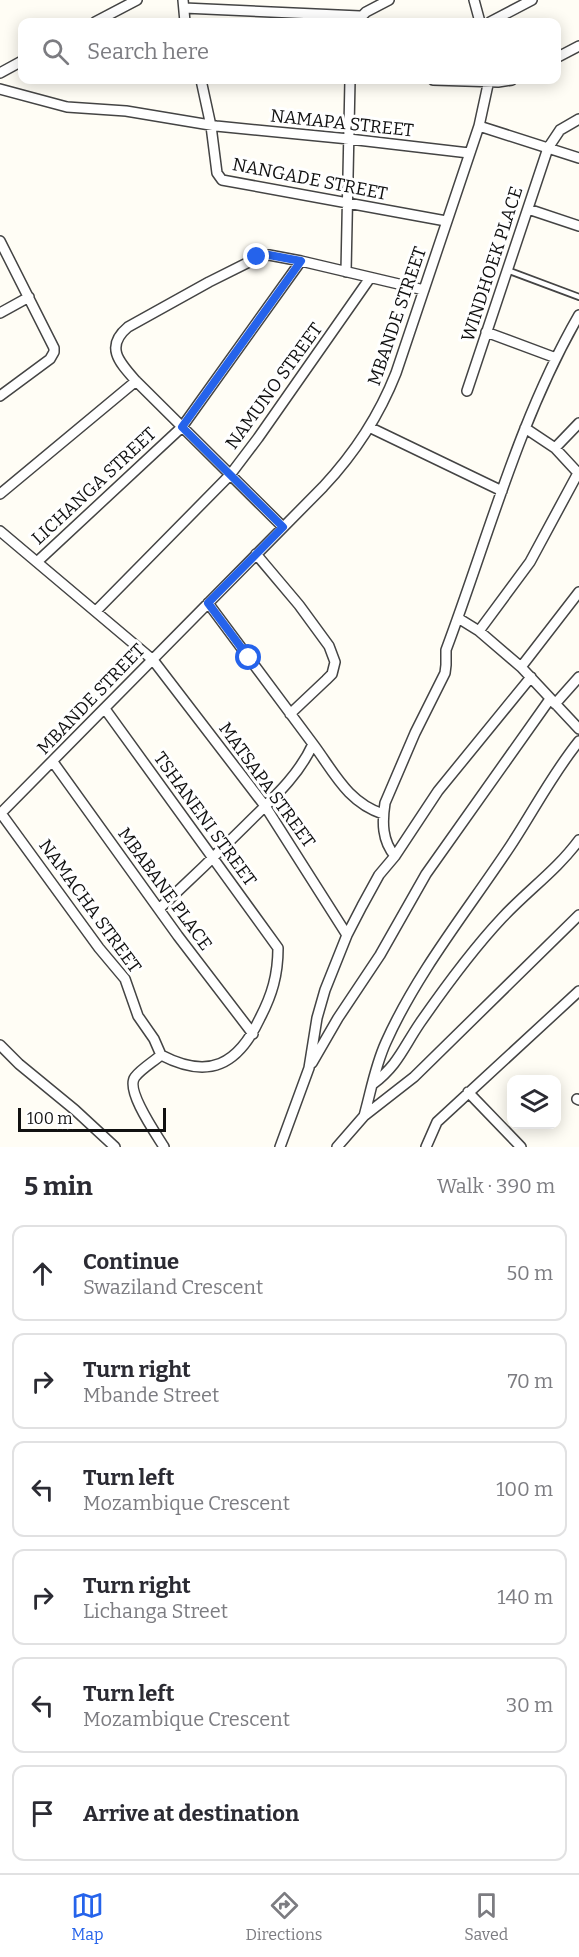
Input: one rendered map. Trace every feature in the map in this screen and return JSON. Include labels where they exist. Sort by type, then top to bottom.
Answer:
[{"type":"street","points":[[103,18],[137,0]]},
{"type":"street","points":[[361,18],[389,0]]},
{"type":"street","points":[[474,0],[479,18]]},
{"type":"street","points":[[498,18],[532,0]]},
{"type":"street","points":[[184,4],[336,18]]},
{"type":"street","points":[[561,55],[579,46]]},
{"type":"street","points":[[0,73],[18,63]]},
{"type":"street","points":[[202,84],[211,126]]},
{"type":"street","points":[[346,272],[350,84]]},
{"type":"street","name":"MBANDE STREET","points":[[0,813],[53,762],[337,473],[349,458],[383,404],[396,374],[479,126],[488,84]]},
{"type":"street","name":"NAMAPA STREET","points":[[0,89],[68,107],[126,111],[211,126],[469,153]]},
{"type":"street","points":[[548,148],[560,130],[579,119]]},
{"type":"street","name":"NANGADE STREET","points":[[211,126],[217,172],[222,180],[446,221]]},
{"type":"street","points":[[479,126],[579,158]]},
{"type":"street","name":"WINDHOEK PLACE","points":[[467,391],[548,148]]},
{"type":"street","points":[[528,209],[579,226]]},
{"type":"street","points":[[0,242],[53,343],[54,352],[50,359],[0,396]]},
{"type":"street","points":[[283,527],[119,362],[117,342],[122,332],[209,282],[261,256],[269,255],[301,261],[424,290]]},
{"type":"street","name":"LICHANGA STREET","points":[[38,561],[182,427],[301,261]]},
{"type":"street","name":"NAMUNO STREET","points":[[96,611],[230,475],[370,278]]},
{"type":"street","points":[[0,313],[29,297]]},
{"type":"street","points":[[395,856],[386,845],[383,814],[390,790],[445,673],[446,650],[525,428],[556,358],[579,315]]},
{"type":"street","points":[[486,332],[556,358]]},
{"type":"street","points":[[0,494],[136,381]]},
{"type":"street","points":[[555,448],[579,423]]},
{"type":"street","points":[[369,428],[502,491]]},
{"type":"street","points":[[478,630],[530,562],[579,474],[555,448],[525,428]]},
{"type":"street","points":[[571,464],[579,457]]},
{"type":"street","name":"MATSAPA STREET","points":[[0,531],[153,660],[266,806],[347,935]]},
{"type":"street","points":[[256,554],[329,645],[335,662],[332,674],[290,714]]},
{"type":"street","points":[[521,667],[579,592]]},
{"type":"street","points":[[208,603],[348,793],[363,805],[383,814]]},
{"type":"street","points":[[458,618],[478,630],[521,667],[579,729]]},
{"type":"street","points":[[309,1068],[316,1018],[325,990],[347,935],[379,875],[395,856],[438,791],[531,677]]},
{"type":"street","points":[[280,1147],[309,1068],[338,1018],[380,955],[426,874],[552,702],[579,677]]},
{"type":"street","name":"TSHANENI STREET","points":[[105,709],[278,948],[277,973],[273,991],[253,1034]]},
{"type":"street","points":[[364,1116],[376,1066],[386,1041],[420,977],[579,741]]},
{"type":"street","points":[[160,908],[294,776],[312,744]]},
{"type":"street","name":"MBABANE PLACE","points":[[53,762],[211,981],[253,1034]]},
{"type":"street","name":"NAMACHA STREET","points":[[0,813],[99,948],[125,979],[138,1016],[154,1039],[161,1055]]},
{"type":"street","points":[[373,1084],[389,1072],[418,1026],[502,917],[547,876],[579,840]]},
{"type":"street","points":[[337,1147],[364,1116],[414,1077],[579,915]]},
{"type":"street","points":[[426,1147],[437,1122],[579,991]]},
{"type":"street","points":[[164,1147],[135,1096],[133,1086],[135,1078],[161,1055],[197,1067],[227,1061],[237,1054],[253,1034]]},
{"type":"street","points":[[0,1045],[114,1147]]},
{"type":"street","points":[[468,1092],[521,1147]]},
{"type":"lane","points":[[507,270],[579,297]]},
{"type":"route","points":[[249,658],[208,603],[283,527],[182,427],[301,261],[269,255],[257,257]]}]
